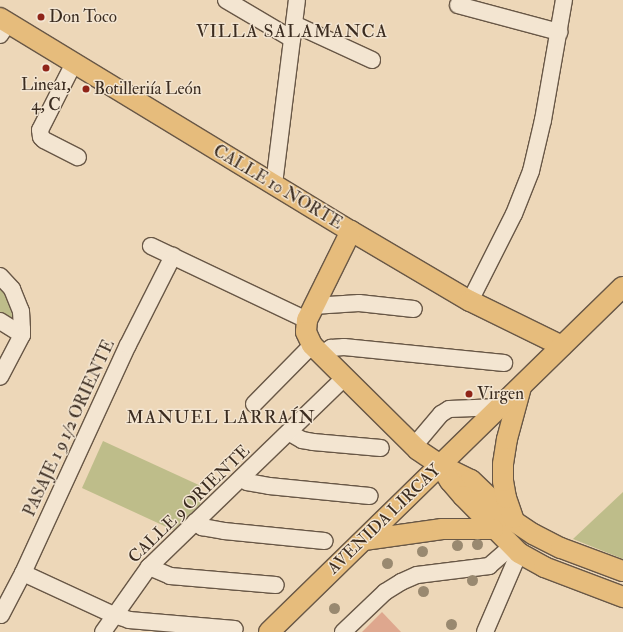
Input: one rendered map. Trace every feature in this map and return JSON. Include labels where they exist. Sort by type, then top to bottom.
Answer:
[{"type":"main road","name":"CALLE 10 NORTE","points":[[3,25],[74,63],[351,231],[470,301],[562,346]]},
{"type":"main road","points":[[351,231],[312,332],[344,378],[414,446],[440,465],[471,480],[514,522],[533,534],[561,548],[623,571]]},
{"type":"main road","name":"AVENIDA LIRCAY","points":[[269,632],[623,286]]},
{"type":"main road","points":[[514,522],[506,498],[503,481],[503,464],[507,440],[521,386]]},
{"type":"main road","points":[[440,465],[450,481],[515,550],[544,567],[623,597]]},
{"type":"main road","points":[[364,540],[442,529],[493,528]]},
{"type":"street","points":[[226,0],[293,31],[372,60]]},
{"type":"street","points":[[274,184],[297,0]]},
{"type":"street","points":[[470,301],[514,214],[531,171],[544,120],[564,0]]},
{"type":"street","points":[[458,5],[559,32]]},
{"type":"street","points":[[74,63],[40,130],[41,137],[44,140],[78,158]]},
{"type":"street","points":[[151,246],[173,256],[312,332],[331,348],[344,347],[504,363]]},
{"type":"street","name":"PASAJE 1 9 1/2 ORIENTE","points":[[1,615],[23,573],[128,345],[173,256]]},
{"type":"street","points":[[0,276],[12,289],[20,311],[22,332],[0,377]]},
{"type":"street","points":[[254,404],[312,332],[359,304],[414,309]]},
{"type":"street","points":[[0,321],[22,332]]},
{"type":"street","name":"CALLE 9 ORIENTE","points":[[103,632],[148,567],[290,432],[344,378]]},
{"type":"street","name":"AVENIDA LIRCAY","points":[[414,446],[442,414],[449,410],[456,408],[500,407]]},
{"type":"street","points":[[290,432],[302,440],[313,442],[381,448]]},
{"type":"street","points":[[242,478],[247,482],[269,486],[370,496]]},
{"type":"street","points":[[195,522],[202,527],[224,531],[325,541]]},
{"type":"street","points":[[343,632],[385,592],[401,582],[417,575],[489,566],[515,550]]},
{"type":"street","points":[[485,632],[515,550]]},
{"type":"street","points":[[148,567],[170,576],[276,585]]},
{"type":"street","points":[[23,573],[114,615],[129,620],[235,629]]},
{"type":"shaded area","points":[[0,282],[2,284],[17,329],[0,318]]},
{"type":"shaded area","points":[[103,441],[201,486],[200,505],[173,530],[82,488]]},
{"type":"shaded area","points":[[623,492],[623,559],[573,539]]},
{"type":"building","points":[[382,612],[401,632],[362,632]]},
{"type":"place","name":"Don Toco","points":[[41,17]]},
{"type":"place","name":"Linea1, 4, C","points":[[46,68]]},
{"type":"place","name":"Botilleriía León","points":[[86,89]]},
{"type":"place","name":"Virgen","points":[[469,394]]},
{"type":"district","name":"VILLA SALAMANCA","points":[[292,32]]},
{"type":"district","name":"MANUEL LARRAÍN","points":[[221,418]]}]
